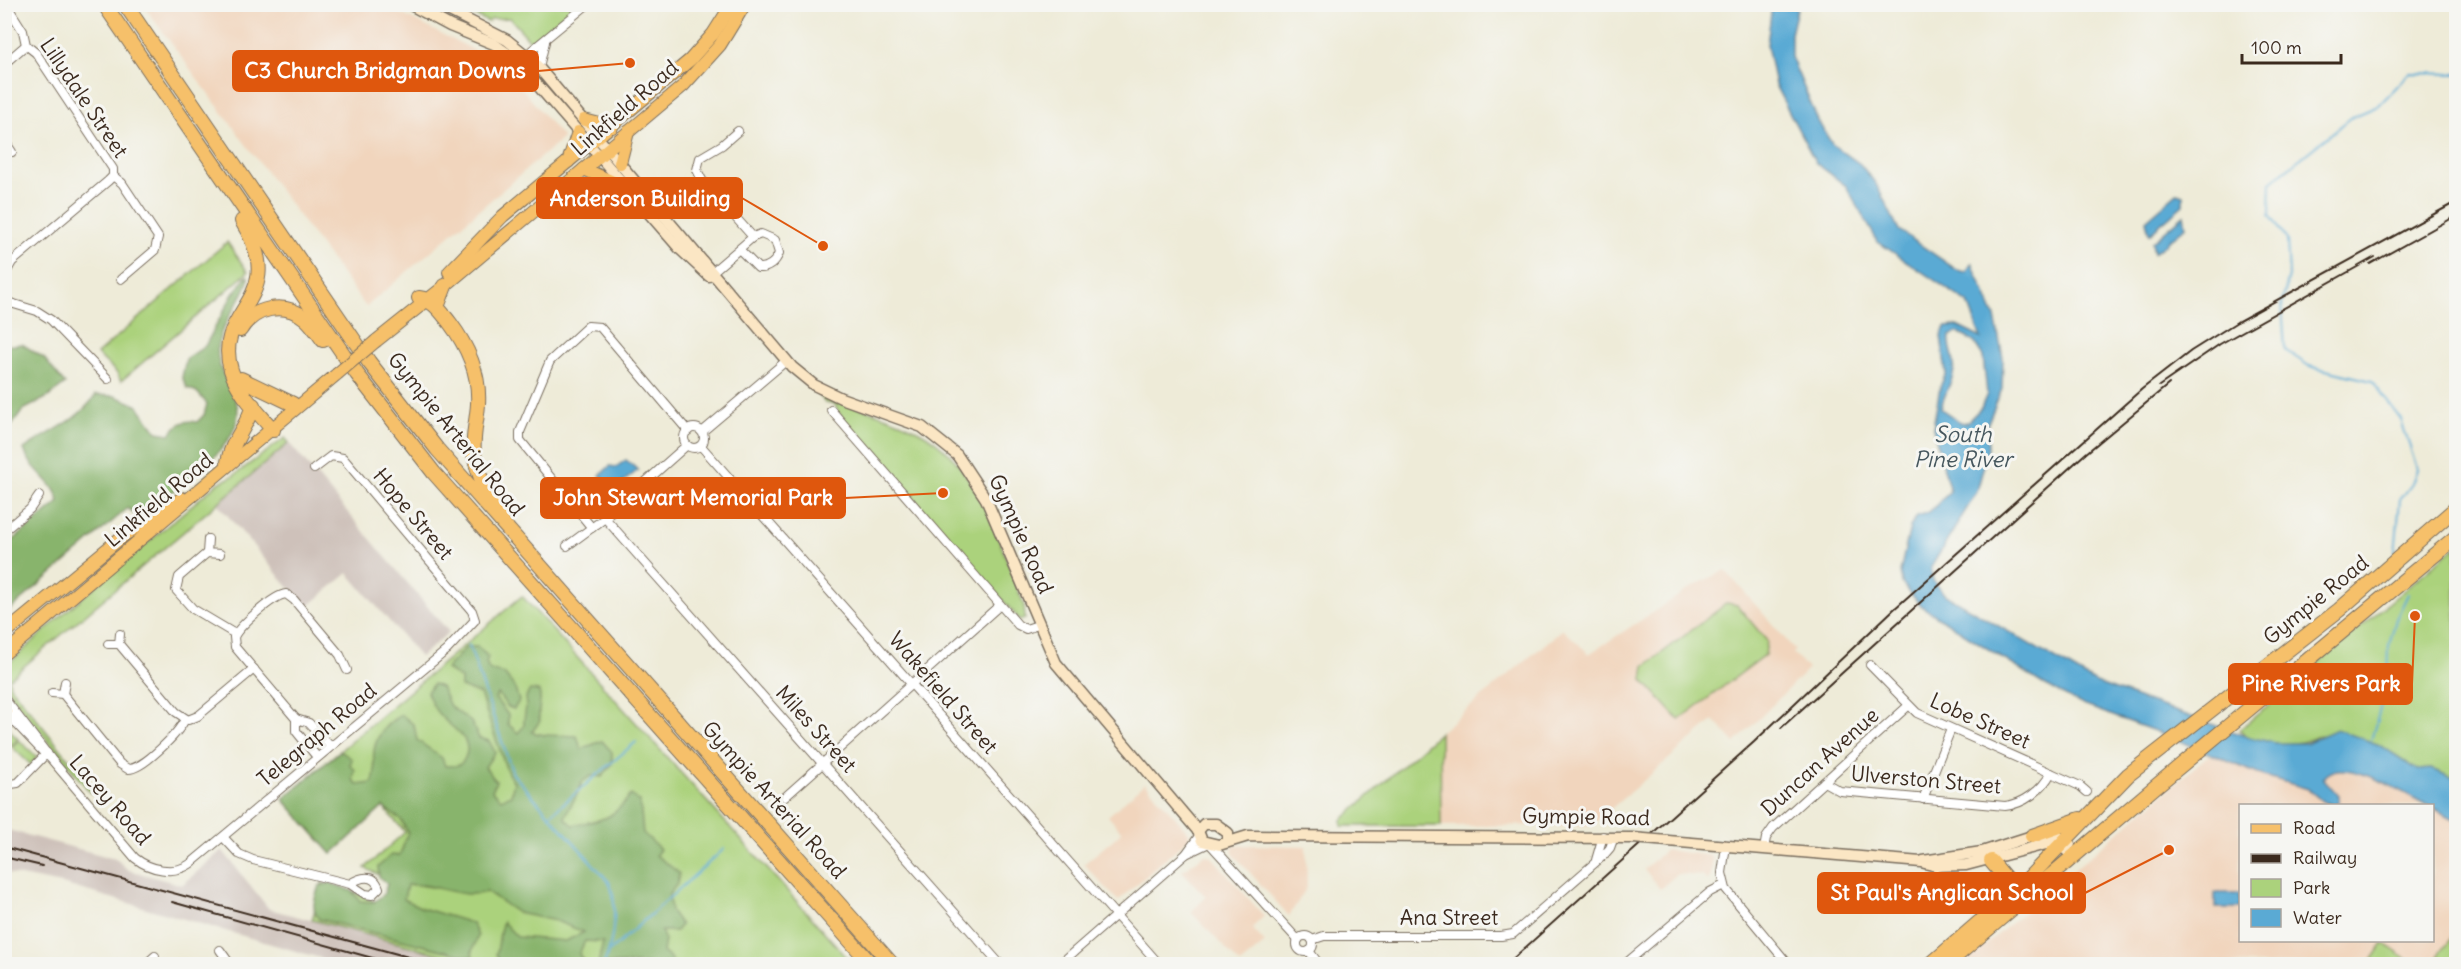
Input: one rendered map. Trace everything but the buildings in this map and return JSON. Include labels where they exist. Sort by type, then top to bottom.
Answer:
[{"type":"highway","name":"Gympie Arterial Road","points":[[104,4],[378,404],[434,473],[871,964]]},
{"type":"highway","name":"Gympie Arterial Road","points":[[125,4],[369,362],[437,449],[892,964]]},
{"type":"highway","points":[[222,178],[226,195],[251,237],[260,268],[256,290],[233,328],[228,348],[235,380],[253,405],[274,425]]},
{"type":"highway","points":[[446,286],[427,302],[457,333],[472,359],[478,390],[473,442],[478,470],[491,497],[507,519],[511,535]]},
{"type":"highway","points":[[274,425],[241,379],[235,358],[237,334],[247,320],[263,310],[280,308],[300,315],[325,342],[340,350]]},
{"type":"highway","points":[[241,379],[293,404]]},
{"type":"highway","points":[[228,462],[229,453],[248,422],[253,405]]},
{"type":"highway","name":"Gympie Road","points":[[2063,842],[2084,817],[2137,767],[2339,610],[2457,508]]},
{"type":"highway","name":"Gympie Road","points":[[1947,964],[2253,705],[2457,537]]},
{"type":"highway","points":[[2032,836],[2084,817]]},
{"type":"highway","points":[[1931,964],[2009,896],[2063,842]]},
{"type":"highway","points":[[1991,861],[2007,880],[2009,896]]},
{"type":"main road","name":"Gympie Road","points":[[409,4],[450,26],[494,44],[524,69],[578,132],[594,142]]},
{"type":"main road","name":"Gympie Road","points":[[436,4],[507,40],[539,67],[584,120],[594,142],[623,183],[691,261],[714,277]]},
{"type":"main road","name":"Linkfield Road","points":[[4,634],[123,536],[201,485],[376,341],[394,320],[427,302],[462,259],[503,216],[690,60],[713,34],[732,4]]},
{"type":"main road","name":"Linkfield Road","points":[[446,286],[701,68],[728,33],[746,4]]},
{"type":"main road","points":[[584,120],[612,127]]},
{"type":"main road","points":[[567,163],[578,132]]},
{"type":"main road","points":[[620,163],[628,132]]},
{"type":"main road","name":"Gympie Road","points":[[603,153],[620,163],[786,361],[809,382],[831,394],[922,428],[957,455],[986,499],[1038,625],[1059,669],[1203,836],[1226,838],[1248,836],[1633,838],[1947,866],[1991,861],[2046,843],[2063,842]]},
{"type":"main road","points":[[584,169],[615,183],[623,183]]},
{"type":"main road","name":"Linkfield Road","points":[[4,654],[274,425],[293,404],[337,374]]},
{"type":"main road","points":[[1203,836],[1216,824],[1226,838]]},
{"type":"main road","name":"Gympie Road","points":[[1921,862],[1982,852],[2032,836],[2053,835],[2063,842]]},
{"type":"main road","points":[[2063,842],[2076,855]]},
{"type":"street","name":"Lillydale Street","points":[[4,276],[12,262],[113,176],[113,169],[71,105],[34,50],[26,45],[23,31],[6,4]]},
{"type":"street","points":[[524,69],[527,56],[588,4]]},
{"type":"street","points":[[539,67],[545,41]]},
{"type":"street","points":[[4,64],[26,45]]},
{"type":"street","points":[[738,131],[722,145],[700,158],[697,170],[702,180],[753,237]]},
{"type":"street","points":[[4,140],[12,152]]},
{"type":"street","points":[[113,176],[122,183],[158,237],[155,250],[121,279]]},
{"type":"street","points":[[714,277],[739,249],[753,237],[761,234],[775,240],[779,253],[772,264],[765,268],[758,268],[739,249]]},
{"type":"street","points":[[4,301],[37,311],[51,320],[108,379]]},
{"type":"street","points":[[592,528],[520,440],[522,428],[554,355],[585,328],[591,325],[600,327],[688,431]]},
{"type":"street","points":[[702,432],[786,361]]},
{"type":"street","points":[[831,410],[1000,606],[1023,628],[1028,629],[1038,625]]},
{"type":"street","points":[[694,428],[702,432],[704,438],[701,446],[695,448],[687,445],[685,439],[688,431],[694,428]]},
{"type":"street","points":[[567,546],[605,518],[687,445]]},
{"type":"street","name":"Wakefield Street","points":[[701,446],[1159,964]]},
{"type":"street","name":"Hope Street","points":[[314,469],[331,456],[343,458],[472,611],[475,620]]},
{"type":"street","points":[[4,531],[30,509],[39,496]]},
{"type":"street","name":"Miles Street","points":[[605,518],[1000,964]]},
{"type":"street","points":[[207,553],[208,539]]},
{"type":"street","points":[[220,554],[207,553],[179,577],[176,590],[193,609],[235,634]]},
{"type":"street","points":[[330,746],[309,723],[296,719],[234,645],[235,634],[277,597],[286,594],[294,600],[340,655],[347,670]]},
{"type":"street","points":[[785,797],[1000,606]]},
{"type":"street","name":"Telegraph Road","points":[[177,871],[224,838],[330,746],[447,650],[475,620]]},
{"type":"street","points":[[120,634],[119,644],[185,719],[191,720],[198,716],[254,669]]},
{"type":"street","points":[[108,644],[119,644]]},
{"type":"street","name":"Lobe Street","points":[[1870,665],[1908,706],[1923,717],[2051,773],[2088,792]]},
{"type":"street","points":[[63,694],[65,682]]},
{"type":"street","points":[[52,693],[63,694],[120,764],[128,769],[137,767],[177,733],[185,719]]},
{"type":"street","name":"Lacey Road","points":[[4,698],[48,755],[135,858],[146,865],[177,871]]},
{"type":"street","name":"Duncan Avenue","points":[[1764,849],[1770,831],[1908,706]]},
{"type":"street","name":"Lacey Road","points":[[5,712],[48,755]]},
{"type":"street","points":[[296,719],[296,731],[317,758]]},
{"type":"street","points":[[1923,799],[1951,729]]},
{"type":"street","points":[[4,785],[18,783],[48,755]]},
{"type":"street","name":"Ulverston Street","points":[[1824,782],[1840,791],[2010,806],[2032,795],[2051,773]]},
{"type":"street","points":[[1060,964],[1186,854],[1203,836],[1298,940],[1300,949],[1309,951],[1318,964]]},
{"type":"street","name":"Ana Street","points":[[1312,940],[1324,936],[1508,936],[1523,928],[1596,861],[1608,837]]},
{"type":"street","points":[[224,838],[239,854],[253,860],[350,884]]},
{"type":"street","points":[[1226,838],[1228,862]]},
{"type":"street","points":[[1726,846],[1722,873],[1724,885],[1784,963]]},
{"type":"street","points":[[1625,964],[1710,892],[1724,885]]},
{"type":"street","points":[[1298,940],[1304,936],[1312,940],[1313,945],[1309,951]]},
{"type":"street","points":[[220,950],[230,964]]},
{"type":"street","points":[[146,964],[155,956]]},
{"type":"shaded area","points":[[148,4],[383,5],[512,69],[514,79],[563,138],[366,307],[146,9]]},
{"type":"shaded area","points":[[289,443],[449,632],[420,657],[348,573],[306,608],[217,503]]},
{"type":"shaded area","points":[[1725,570],[1795,650],[1792,653],[1808,669],[1735,743],[1714,720],[1592,825],[1441,826],[1440,732],[1563,629],[1589,654],[1692,587]]},
{"type":"shaded area","points":[[2210,754],[2308,789],[2327,804],[2239,804],[2239,942],[2434,942],[2434,809],[2456,820],[2456,964],[1963,964]]},
{"type":"shaded area","points":[[2331,770],[2365,774],[2425,804],[2335,804],[2339,801],[2337,792],[2323,778]]},
{"type":"shaded area","points":[[1145,783],[1189,833],[1189,838],[1118,901],[1084,864],[1122,832],[1108,816]]},
{"type":"shaded area","points":[[4,829],[116,859],[128,870],[182,885],[222,850],[269,909],[476,964],[341,964],[62,884],[5,873]]},
{"type":"shaded area","points":[[1234,845],[1306,846],[1307,887],[1289,916],[1235,856],[1232,852]]},
{"type":"shaded area","points":[[1666,850],[1711,856],[1713,860],[1710,877],[1707,881],[1703,876],[1677,874],[1660,889],[1644,869]]},
{"type":"shaded area","points":[[1205,854],[1211,856],[1264,916],[1252,928],[1265,943],[1240,964],[1191,912],[1206,897],[1182,871]]},
{"type":"green space","points":[[453,5],[576,5],[531,42],[510,18],[492,19],[488,22]]},
{"type":"green space","points":[[227,242],[248,272],[121,381],[116,372],[97,354]]},
{"type":"green space","points":[[247,276],[249,279],[246,287],[221,332],[218,349],[220,366],[237,405],[237,421],[230,437],[218,452],[186,482],[141,514],[134,514],[128,508],[5,614],[5,547],[59,502],[53,487],[31,463],[24,449],[71,420],[96,395],[115,396],[137,405],[157,432],[170,434],[182,423],[197,422],[204,415],[207,404],[197,392],[187,388],[182,377],[186,359],[205,346],[233,294]]},
{"type":"green space","points":[[22,344],[44,358],[65,384],[48,397],[23,410],[5,435],[5,346]]},
{"type":"green space","points":[[820,395],[907,425],[940,445],[957,463],[972,484],[996,533],[1024,605],[1025,619],[1020,620],[838,413],[835,404],[825,403]]},
{"type":"green space","points":[[285,438],[289,443],[9,679],[10,686],[100,798],[90,792],[14,700],[5,684],[5,667],[63,614],[217,484],[233,476]]},
{"type":"green space","points":[[2456,546],[2456,779],[2431,769],[2418,770],[2394,754],[2320,735],[2301,742],[2279,744],[2257,740],[2239,730]]},
{"type":"green space","points":[[522,596],[853,964],[476,964],[312,920],[322,883],[359,894],[376,902],[389,892],[387,879],[365,868],[405,832],[383,807],[332,854],[283,799]]},
{"type":"green space","points":[[1727,603],[1737,605],[1767,641],[1765,655],[1679,720],[1643,680],[1645,666]]},
{"type":"green space","points":[[466,647],[478,647],[488,657],[486,662],[489,670],[504,674],[514,686],[519,701],[514,709],[508,707],[498,694],[495,698],[508,715],[508,724],[518,733],[524,726],[526,697],[530,690],[539,691],[540,721],[532,732],[577,736],[581,749],[602,741],[612,752],[612,764],[602,777],[591,776],[582,782],[565,818],[573,825],[592,822],[611,815],[631,795],[640,802],[643,833],[660,849],[656,855],[679,873],[678,883],[669,894],[671,911],[681,925],[676,931],[661,931],[665,940],[663,952],[672,960],[671,964],[598,964],[603,942],[585,941],[579,954],[585,964],[501,964],[496,954],[503,922],[517,937],[566,941],[584,932],[556,921],[518,913],[487,892],[467,894],[427,886],[407,885],[404,899],[422,908],[472,923],[478,936],[472,951],[473,958],[319,919],[316,915],[314,903],[319,886],[330,883],[352,891],[360,901],[374,902],[384,894],[387,884],[379,877],[378,867],[391,855],[400,855],[408,832],[401,820],[383,807],[332,854],[283,799],[340,751],[352,759],[350,765],[355,770],[353,779],[357,785],[372,783],[375,775],[374,751],[377,739],[388,725],[402,715],[414,725],[417,740],[442,758],[445,766],[461,763],[467,751],[466,744],[459,733],[442,718],[433,706],[427,692],[433,684],[441,687],[450,706],[471,722],[479,738],[489,741],[495,752],[485,767],[496,781],[492,791],[501,799],[511,795],[514,782],[508,774],[480,694],[461,687],[461,679],[446,669]]},
{"type":"green space","points":[[4,725],[18,739],[11,746],[5,739]]},
{"type":"green space","points":[[1440,732],[1441,826],[1342,826],[1342,820]]},
{"type":"green space","points":[[19,740],[37,757],[31,765],[12,747]]},
{"type":"green space","points":[[2456,932],[2456,964],[2436,964],[2440,952]]},
{"type":"green space","points":[[2383,943],[2412,964],[2374,964],[2370,962]]},
{"type":"water","name":"South Pine River","points":[[1772,5],[1798,5],[1791,34],[1791,57],[1819,123],[1832,144],[1860,164],[1876,184],[1899,230],[1957,270],[1966,272],[1972,263],[1995,317],[2003,358],[2002,389],[1987,425],[1988,449],[1977,492],[1931,567],[1933,581],[1944,594],[2096,683],[2245,736],[2275,743],[2306,743],[2336,729],[2380,745],[2418,770],[2431,769],[2456,779],[2456,820],[2434,809],[2434,804],[2425,804],[2374,778],[2344,770],[2332,771],[2323,778],[2339,796],[2339,801],[2331,804],[2322,801],[2308,789],[2258,774],[2166,735],[2083,705],[2046,686],[1921,606],[1902,583],[1900,572],[1910,527],[1917,516],[1929,512],[1950,492],[1933,428],[1940,387],[1946,373],[1941,336],[1945,327],[1957,326],[1981,338],[1968,303],[1878,242],[1846,186],[1816,163],[1775,85],[1767,45]],"holes":[[[1957,332],[1974,342],[1983,356],[1987,394],[1981,408],[1967,422],[1962,423],[1941,409],[1954,370],[1950,336]]]},
{"type":"water","points":[[2177,193],[2183,195],[2183,205],[2149,234],[2146,220]]},
{"type":"water","points":[[2184,215],[2186,227],[2154,253],[2152,242]]},
{"type":"water","points":[[626,460],[638,470],[613,490],[600,475],[610,466],[616,467]]},
{"type":"water","points":[[2215,893],[2239,893],[2239,908],[2215,908]]},
{"type":"waterway","points":[[2395,553],[2400,500],[2412,484],[2417,469],[2401,420],[2372,381],[2309,366],[2285,350],[2282,303],[2289,276],[2287,240],[2270,215],[2271,182],[2352,117],[2378,106],[2410,73],[2456,74]]},
{"type":"waterway","points":[[2371,740],[2388,682],[2389,645],[2396,619],[2408,594]]},
{"type":"waterway","points":[[469,645],[513,774],[609,882],[614,901],[614,923],[604,964]]},
{"type":"waterway","points":[[550,815],[636,742]]},
{"type":"waterway","points":[[610,951],[724,849]]},
{"type":"railway","points":[[1507,964],[1754,742],[1893,610],[2142,389],[2191,351],[2237,322],[2456,202]]},
{"type":"railway","points":[[2370,264],[2456,216]]},
{"type":"railway","points":[[2159,386],[2220,344],[2375,257]]},
{"type":"railway","points":[[1781,728],[2085,454],[2169,384]]},
{"type":"railway","points":[[4,847],[434,964]]},
{"type":"railway","points":[[4,857],[42,866]]},
{"type":"railway","points":[[172,902],[394,964]]},
{"type":"place","name":"C3 Church Bridgman Downs","points":[[630,63]]},
{"type":"place","name":"Anderson Building","points":[[823,246]]},
{"type":"place","name":"John Stewart Memorial Park","points":[[943,493]]},
{"type":"place","name":"Pine Rivers Park","points":[[2415,616]]},
{"type":"place","name":"St Paul's Anglican School","points":[[2169,850]]}]
